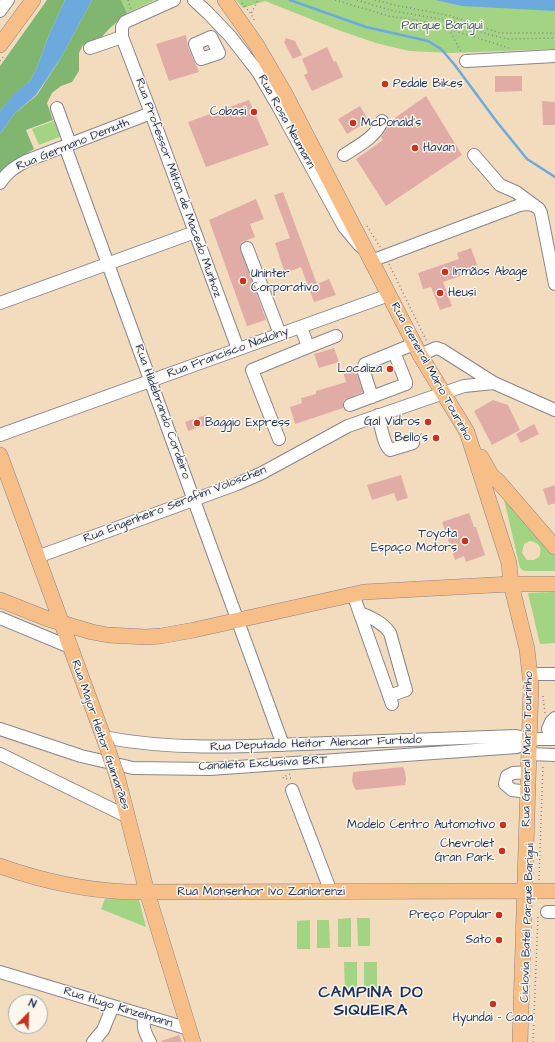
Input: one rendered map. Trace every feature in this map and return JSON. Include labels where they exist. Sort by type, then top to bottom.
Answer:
[{"type":"main road","points":[[0,28],[21,0]]},
{"type":"main road","points":[[0,45],[33,0]]},
{"type":"main road","name":"Rua General Mário Tourinho","points":[[225,0],[256,44],[284,92],[417,349],[442,393],[467,432],[508,563],[511,584],[524,636],[530,674],[530,719],[548,738],[542,755],[528,772],[532,891],[520,1042]]},
{"type":"main road","points":[[467,432],[491,475],[498,481],[555,547]]},
{"type":"main road","name":"Rua Major Heitor Guimarães","points":[[0,455],[117,776],[147,892],[191,1036]]},
{"type":"main road","points":[[491,475],[491,489],[505,534],[510,557],[508,563]]},
{"type":"main road","points":[[0,600],[62,624],[92,632],[108,635],[146,637],[178,633],[354,594],[376,591],[511,584],[555,584]]},
{"type":"main road","name":"Rua Monsenhor Ivo Zanlorenzi","points":[[0,866],[67,886],[105,891],[555,891]]},
{"type":"main road","points":[[191,1036],[202,1042]]},
{"type":"street","points":[[0,11],[8,0]]},
{"type":"street","points":[[90,48],[122,32],[125,22],[129,19],[174,0]]},
{"type":"street","name":"Rua Rosa Neumann","points":[[194,0],[230,36],[258,72],[344,227],[369,257]]},
{"type":"street","name":"Rua Professor Milton de Macedo Munhoz","points":[[122,32],[238,349]]},
{"type":"street","points":[[216,45],[230,36]]},
{"type":"street","points":[[466,61],[555,56]]},
{"type":"street","name":"Rua Hildebrando Cordeiro","points":[[57,108],[108,264],[283,745]]},
{"type":"street","name":"Rua Germano Demuth","points":[[0,183],[8,172],[15,166],[151,113]]},
{"type":"street","points":[[344,155],[372,136],[382,121]]},
{"type":"street","points":[[474,155],[500,185],[516,192],[539,209],[542,214],[555,284]]},
{"type":"street","points":[[369,257],[520,205],[534,205]]},
{"type":"street","points":[[0,303],[195,232]]},
{"type":"street","points":[[248,248],[280,334]]},
{"type":"street","name":"Rua Francisco Nadolny","points":[[0,435],[389,295]]},
{"type":"street","points":[[301,327],[308,347]]},
{"type":"street","points":[[279,439],[252,370],[336,336]]},
{"type":"street","points":[[372,397],[364,366],[365,364],[394,352],[436,348],[442,350],[494,383],[555,410]]},
{"type":"street","points":[[350,405],[406,384],[394,352]]},
{"type":"street","name":"Rua Engenheiro Serafim Voloschen","points":[[37,557],[251,478],[342,429],[378,415],[472,384],[494,383]]},
{"type":"street","points":[[378,415],[385,442],[390,450],[413,443]]},
{"type":"street","points":[[532,522],[546,526],[555,536]]},
{"type":"street","points":[[354,594],[360,612],[391,700],[406,690],[390,633],[385,626],[378,621],[360,612]]},
{"type":"street","points":[[0,618],[70,647]]},
{"type":"street","points":[[530,674],[555,674]]},
{"type":"street","points":[[530,719],[552,719],[548,729],[548,738]]},
{"type":"street","name":"Canaleta Exclusiva BRT","points":[[0,728],[81,756],[133,768],[210,769],[516,747],[548,738]]},
{"type":"street","name":"Rua Deputado Heitor Alencar Furtado","points":[[104,741],[182,747],[228,747],[516,736],[548,738]]},
{"type":"street","points":[[0,754],[128,817]]},
{"type":"street","points":[[528,772],[513,773],[507,776],[505,784],[512,790],[528,792]]},
{"type":"street","points":[[292,790],[331,892]]},
{"type":"street","name":"Rua Hugo Kinzelmann","points":[[0,972],[144,1015],[191,1036]]},
{"type":"street","points":[[93,1042],[102,1030],[112,1006]]},
{"type":"street","points":[[144,1015],[143,1024],[145,1036],[150,1042]]},
{"type":"path","points":[[128,0],[132,11]]},
{"type":"path","points":[[240,0],[251,14]]},
{"type":"path","points":[[335,0],[389,16],[426,22],[510,48]]},
{"type":"path","points":[[357,0],[393,11],[451,21],[487,34],[507,39],[555,38]]},
{"type":"path","points":[[375,0],[451,16],[500,33],[555,33]]},
{"type":"path","points":[[449,29],[466,61]]},
{"type":"path","points":[[543,697],[552,719]]},
{"type":"path","name":"Ciclovia Batel Parque Barigui","points":[[532,891],[542,755]]},
{"type":"path","name":"Ciclovia Batel Parque Barigui","points":[[533,1042],[546,913]]},
{"type":"green space","points":[[47,0],[65,0],[30,81],[13,96],[0,111],[0,66]]},
{"type":"green space","points":[[92,0],[121,0],[127,13],[100,39],[83,45],[79,53],[79,71],[72,82],[61,86],[52,93],[47,103],[53,120],[26,130],[34,149],[17,159],[0,178],[0,134],[14,114],[37,95],[62,56]]},
{"type":"green space","points":[[121,0],[155,0],[127,13]]},
{"type":"green space","name":"Parque Barigui","points":[[236,0],[555,0],[555,49],[451,53],[409,51],[376,43],[338,30],[265,1],[243,8]]},
{"type":"green space","points":[[56,120],[62,136],[39,145],[32,129]]},
{"type":"green space","points":[[503,495],[555,553],[555,571],[524,571],[520,568]],"holes":[[[530,541],[538,544],[541,551],[539,557],[534,560],[527,560],[522,553],[524,544]]]},
{"type":"green space","points":[[555,592],[555,643],[540,644],[528,593]]},
{"type":"green space","points":[[105,899],[139,900],[146,927],[101,909]]},
{"type":"green space","points":[[351,918],[351,947],[338,947],[338,919]]},
{"type":"green space","points":[[357,918],[370,918],[370,946],[358,946]]},
{"type":"green space","points":[[310,920],[310,949],[297,949],[297,921]]},
{"type":"green space","points":[[317,920],[329,920],[330,948],[317,948]]},
{"type":"green space","points":[[344,962],[357,962],[357,990],[345,990]]},
{"type":"green space","points":[[364,962],[377,962],[377,990],[364,991]]},
{"type":"water","points":[[65,0],[92,0],[62,56],[36,95],[14,114],[0,134],[0,111],[13,95],[30,81]]},
{"type":"water","points":[[435,0],[555,0],[555,11],[462,6]]},
{"type":"building","points":[[186,35],[188,47],[199,72],[169,81],[156,44]]},
{"type":"building","points":[[286,38],[295,41],[302,55],[293,59],[284,42]]},
{"type":"building","points":[[327,47],[334,62],[336,61],[343,77],[312,91],[304,75],[308,73],[302,59]]},
{"type":"building","points":[[495,76],[522,76],[522,91],[495,92]]},
{"type":"building","name":"Havan","points":[[426,96],[462,155],[386,206],[356,159],[383,140],[381,137],[389,122]]},
{"type":"building","points":[[249,100],[269,145],[206,167],[188,122]]},
{"type":"building","points":[[542,101],[555,102],[555,125],[543,125]]},
{"type":"building","points":[[360,106],[369,121],[347,134],[338,119]]},
{"type":"building","points":[[283,192],[317,284],[329,279],[336,295],[314,302],[301,267],[285,273],[275,243],[290,238],[274,195]]},
{"type":"building","name":"Uninter Corporativo","points":[[256,199],[264,219],[250,224],[255,237],[242,242],[240,247],[266,320],[247,326],[209,220]]},
{"type":"building","points":[[471,248],[479,270],[443,282],[452,306],[440,310],[431,287],[423,289],[418,273],[459,259],[457,253]]},
{"type":"building","points":[[334,348],[339,362],[319,368],[314,354]]},
{"type":"building","points":[[356,369],[363,392],[344,400],[343,408],[295,424],[290,407],[302,403],[301,398],[316,394],[316,391],[346,382],[343,372]]},
{"type":"building","points":[[493,400],[508,405],[520,430],[492,445],[474,411]]},
{"type":"building","name":"Baggio Express","points":[[206,415],[209,424],[188,431],[185,422]]},
{"type":"building","points":[[534,424],[539,434],[521,443],[516,434]]},
{"type":"building","points":[[401,475],[408,498],[397,501],[394,493],[372,500],[367,485]]},
{"type":"building","points":[[555,485],[555,503],[548,505],[543,489]]},
{"type":"building","name":"Toyota Espaço Motors","points":[[469,513],[474,527],[476,527],[485,555],[466,562],[464,556],[455,560],[442,522]]},
{"type":"building","points":[[403,767],[406,779],[405,785],[356,790],[354,787],[352,781],[353,772]]},
{"type":"building","points":[[179,1035],[182,1042],[161,1042],[161,1041]]},
{"type":"waterway","points":[[290,0],[366,27],[428,41],[441,49],[527,159],[555,177]]},
{"type":"place","name":"Pedale Bikes","points":[[385,84]]},
{"type":"place","name":"Cobasi","points":[[254,112]]},
{"type":"place","name":"McDonald's","points":[[353,123]]},
{"type":"place","name":"Havan","points":[[415,148]]},
{"type":"place","name":"Irmãos Abage","points":[[445,272]]},
{"type":"place","name":"Uninter Corporativo","points":[[243,281]]},
{"type":"place","name":"Heusi","points":[[440,293]]},
{"type":"place","name":"Localiza","points":[[390,369]]},
{"type":"place","name":"Gal Vidros","points":[[428,422]]},
{"type":"place","name":"Baggio Express","points":[[197,423]]},
{"type":"place","name":"Bello's","points":[[436,438]]},
{"type":"place","name":"Toyota Espaço Motors","points":[[465,541]]},
{"type":"place","name":"Modelo Centro Automotivo","points":[[503,825]]},
{"type":"place","name":"Chevrolet Gran Park","points":[[502,851]]},
{"type":"place","name":"Preço Popular","points":[[499,915]]},
{"type":"place","name":"Sato","points":[[499,940]]},
{"type":"place","name":"Hyundai - Caoa","points":[[493,1004]]},
{"type":"district","name":"CAMPINA DO SIQUEIRA","points":[[371,1003]]}]
